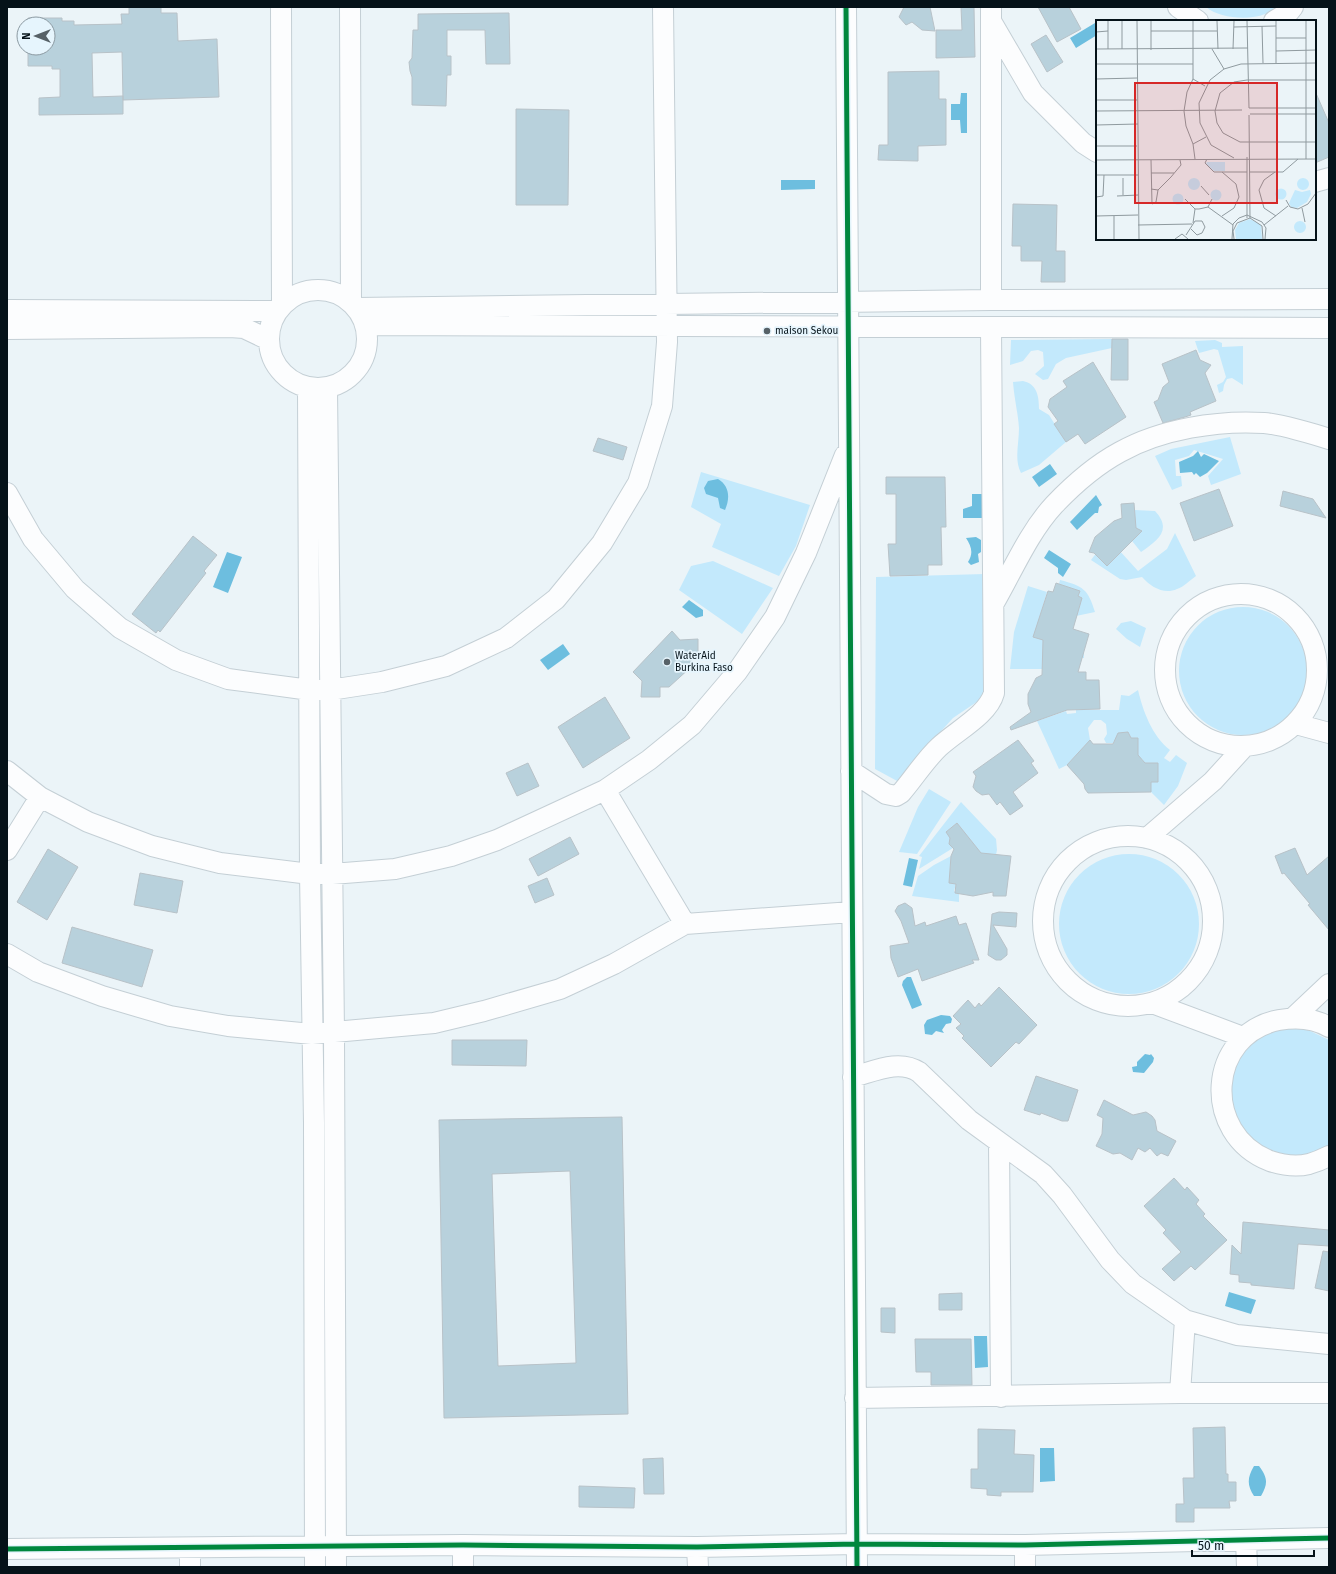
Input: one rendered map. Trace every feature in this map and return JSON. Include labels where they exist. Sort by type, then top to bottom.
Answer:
[{"type":"street","points":[[281,7],[279,308],[271,325],[269,340],[271,353],[276,365],[284,376],[296,384],[318,388],[340,384],[352,376],[360,365],[365,352],[367,338],[358,312],[350,7]]},
{"type":"street","points":[[7,493],[38,544],[75,589],[120,628],[176,660],[228,679],[310,690],[330,690],[382,682],[446,666],[506,638],[556,598],[602,542],[638,483],[662,406],[667,342],[663,7]]},
{"type":"street","points":[[846,7],[857,1567]]},
{"type":"street","points":[[1178,7],[1197,20]]},
{"type":"street","points":[[1276,20],[1289,12],[1293,7]]},
{"type":"street","points":[[991,14],[991,300]]},
{"type":"street","points":[[991,14],[1033,92],[1083,143],[1096,151]]},
{"type":"street","points":[[1316,182],[1329,178]]},
{"type":"street","points":[[7,310],[279,308],[294,296],[301,293],[324,290],[338,294],[358,312],[667,325],[991,328],[1329,328]]},
{"type":"street","points":[[358,312],[667,304],[848,303],[991,300],[1329,299]]},
{"type":"street","points":[[7,329],[230,327],[244,328],[269,340]]},
{"type":"street","points":[[851,771],[886,794],[896,796],[901,793],[939,747],[986,708],[994,693],[991,328]]},
{"type":"street","points":[[318,388],[330,690],[334,1033],[336,1567]]},
{"type":"street","points":[[315,1557],[310,690],[318,388]]},
{"type":"street","points":[[994,602],[1033,534],[1053,506],[1081,479],[1121,452],[1171,431],[1206,425],[1265,423],[1329,439]]},
{"type":"street","points":[[7,771],[40,797],[88,822],[152,846],[220,864],[310,874],[332,874],[395,869],[451,856],[498,840],[605,790],[649,760],[692,725],[738,672],[775,617],[803,560],[849,444]]},
{"type":"street","points":[[1235,593],[1261,595],[1285,606],[1303,625],[1315,649],[1317,676],[1311,702],[1296,724],[1263,744],[1244,747],[1218,744],[1194,732],[1176,712],[1166,688],[1164,661],[1172,636],[1187,614],[1209,599],[1235,593]]},
{"type":"street","points":[[1296,724],[1329,733]]},
{"type":"street","points":[[1147,838],[1213,782],[1244,747]]},
{"type":"street","points":[[605,790],[685,924]]},
{"type":"street","points":[[7,850],[40,797]]},
{"type":"street","points":[[1119,836],[1147,838],[1173,849],[1194,867],[1207,891],[1213,919],[1209,946],[1197,972],[1177,991],[1152,1003],[1124,1007],[1097,1001],[1072,987],[1054,965],[1044,938],[1043,910],[1052,883],[1068,860],[1092,844],[1119,836]]},
{"type":"street","points":[[7,954],[38,972],[102,996],[170,1016],[228,1026],[312,1034],[334,1033],[434,1023],[484,1011],[560,988],[614,964],[685,924],[852,912]]},
{"type":"street","points":[[1294,1017],[1329,984]]},
{"type":"street","points":[[1152,1003],[1244,1037]]},
{"type":"street","points":[[1329,1027],[1321,1022],[1294,1017],[1267,1022],[1244,1037],[1228,1059],[1220,1086],[1224,1113],[1236,1137],[1256,1155],[1282,1165],[1308,1164],[1329,1156]]},
{"type":"street","points":[[853,1077],[894,1066],[904,1065],[920,1072],[969,1120],[1022,1157],[1043,1174],[1062,1195],[1110,1260],[1132,1284],[1185,1320],[1237,1335],[1329,1344]]},
{"type":"street","points":[[999,1142],[1001,1397]]},
{"type":"street","points":[[314,1220],[334,1220]]},
{"type":"street","points":[[1180,1393],[1185,1320]]},
{"type":"street","points":[[314,1326],[335,1326]]},
{"type":"street","points":[[855,1398],[1001,1397],[1180,1393],[1329,1393]]},
{"type":"street","points":[[7,1549],[190,1557],[315,1557],[336,1546],[463,1545],[697,1547],[857,1544],[1025,1545],[1329,1538]]},
{"type":"street","points":[[1246,1540],[1247,1567]]},
{"type":"street","points":[[463,1545],[463,1567]]},
{"type":"street","points":[[1025,1545],[1025,1567]]},
{"type":"street","points":[[697,1547],[698,1567]]},
{"type":"shaded area","points":[[1206,7],[1276,7],[1265,14],[1242,18],[1218,14]]},
{"type":"shaded area","points":[[1112,339],[1112,348],[1066,358],[1056,364],[1048,379],[1043,380],[1035,374],[1044,366],[1043,352],[1038,350],[1031,351],[1023,361],[1010,365],[1011,340]]},
{"type":"shaded area","points":[[1215,340],[1222,343],[1222,347],[1243,346],[1243,385],[1232,378],[1227,379],[1223,391],[1219,393],[1217,385],[1223,382],[1226,377],[1218,350],[1214,349],[1199,353],[1195,341]]},
{"type":"shaded area","points":[[1023,381],[1034,388],[1038,395],[1039,409],[1049,415],[1066,442],[1039,465],[1021,473],[1017,452],[1019,428],[1013,382]]},
{"type":"shaded area","points":[[1230,437],[1241,474],[1211,485],[1208,476],[1223,459],[1194,450],[1189,456],[1175,460],[1176,476],[1181,476],[1182,486],[1172,490],[1155,456],[1171,449]]},
{"type":"shaded area","points":[[701,472],[810,505],[796,546],[779,576],[712,547],[721,524],[691,507]]},
{"type":"shaded area","points":[[1135,510],[1155,511],[1163,524],[1161,534],[1152,544],[1141,552],[1128,536],[1137,536],[1139,534],[1138,529],[1133,527]]},
{"type":"shaded area","points":[[1175,533],[1196,576],[1182,587],[1172,591],[1158,589],[1149,584],[1142,577],[1126,580],[1120,579],[1091,560],[1097,552],[1119,550],[1138,571],[1167,549]]},
{"type":"shaded area","points":[[713,561],[773,588],[742,634],[679,590],[691,566]]},
{"type":"shaded area","points":[[985,574],[984,697],[953,718],[899,782],[875,769],[876,577]]},
{"type":"shaded area","points":[[1060,580],[1074,584],[1084,590],[1090,598],[1095,612],[1076,616],[1082,598],[1078,596],[1080,591],[1059,584]]},
{"type":"shaded area","points":[[1028,586],[1047,592],[1034,637],[1084,652],[1084,658],[1043,655],[1042,669],[1010,669],[1014,632]]},
{"type":"shaded area","points":[[1237,607],[1249,607],[1262,610],[1273,615],[1284,622],[1292,630],[1304,652],[1307,671],[1306,683],[1302,695],[1292,712],[1284,720],[1262,732],[1249,735],[1237,735],[1224,732],[1213,727],[1202,720],[1194,712],[1182,690],[1179,677],[1179,665],[1182,652],[1187,641],[1194,630],[1202,622],[1224,610]]},
{"type":"shaded area","points":[[1131,621],[1146,628],[1140,647],[1127,639],[1116,629],[1121,623]]},
{"type":"shaded area","points":[[1138,690],[1149,723],[1158,738],[1170,750],[1164,758],[1170,762],[1176,755],[1187,763],[1178,786],[1164,805],[1151,792],[1151,782],[1158,782],[1158,763],[1143,763],[1143,760],[1138,757],[1138,738],[1131,738],[1128,732],[1119,733],[1113,743],[1106,743],[1104,739],[1107,734],[1106,724],[1101,720],[1094,720],[1088,728],[1090,740],[1067,765],[1059,769],[1037,721],[1066,711],[1067,714],[1076,713],[1076,710],[1119,710],[1121,695],[1129,696]]},
{"type":"shaded area","points":[[929,789],[951,802],[917,854],[899,852],[918,807]]},
{"type":"shaded area","points":[[961,802],[996,839],[997,850],[994,864],[980,852],[957,823],[946,832],[952,840],[949,844],[953,848],[919,869],[922,857],[919,856]]},
{"type":"shaded area","points":[[1129,854],[1149,857],[1156,860],[1168,866],[1183,880],[1196,904],[1199,924],[1196,944],[1193,951],[1187,963],[1173,978],[1149,991],[1129,994],[1109,991],[1102,988],[1090,982],[1075,968],[1062,944],[1059,924],[1062,904],[1065,897],[1071,885],[1085,870],[1109,857]]},
{"type":"shaded area","points":[[951,856],[949,883],[956,884],[954,891],[957,893],[959,892],[959,902],[912,896],[918,876]]},
{"type":"shaded area","points":[[1285,1028],[1306,1029],[1329,1040],[1329,1145],[1314,1153],[1304,1155],[1279,1155],[1258,1146],[1243,1131],[1233,1111],[1230,1090],[1233,1068],[1244,1049],[1264,1034]]},
{"type":"water","points":[[1095,23],[1096,36],[1076,48],[1070,38]]},
{"type":"water","points":[[961,93],[967,93],[967,133],[961,133],[960,120],[951,120],[951,104],[960,104]]},
{"type":"water","points":[[781,180],[815,180],[815,189],[781,190]]},
{"type":"water","points":[[1198,451],[1201,457],[1204,454],[1219,461],[1207,473],[1200,477],[1196,473],[1194,475],[1192,472],[1180,473],[1179,462],[1193,456]]},
{"type":"water","points":[[1050,464],[1057,474],[1039,487],[1032,477]]},
{"type":"water","points":[[718,479],[725,485],[728,493],[728,502],[725,510],[720,508],[718,498],[706,494],[704,488],[708,481]]},
{"type":"water","points":[[972,494],[982,494],[982,518],[963,518],[963,509],[972,506]]},
{"type":"water","points":[[1096,495],[1102,505],[1099,507],[1098,513],[1095,513],[1077,530],[1070,522]]},
{"type":"water","points":[[976,537],[981,540],[981,552],[978,554],[979,562],[971,565],[968,562],[971,556],[971,550],[966,538]]},
{"type":"water","points":[[1049,550],[1071,564],[1063,577],[1058,573],[1058,568],[1044,558]]},
{"type":"water","points":[[227,552],[242,557],[228,593],[213,587]]},
{"type":"water","points":[[689,600],[703,610],[703,616],[696,618],[682,607]]},
{"type":"water","points":[[563,644],[570,654],[548,670],[540,660]]},
{"type":"water","points":[[909,858],[918,860],[912,887],[903,885]]},
{"type":"water","points":[[907,977],[911,977],[922,1005],[912,1009],[902,985],[903,981]]},
{"type":"water","points":[[941,1015],[950,1016],[952,1019],[951,1023],[946,1024],[942,1030],[944,1033],[936,1031],[932,1035],[925,1034],[924,1025],[927,1020]]},
{"type":"water","points":[[1145,1054],[1151,1054],[1154,1058],[1153,1062],[1144,1073],[1133,1072],[1132,1067],[1137,1066],[1137,1062]]},
{"type":"water","points":[[1229,1292],[1256,1300],[1251,1314],[1225,1306]]},
{"type":"water","points":[[974,1336],[987,1336],[988,1367],[975,1368]]},
{"type":"water","points":[[1040,1448],[1054,1448],[1055,1481],[1040,1482]]},
{"type":"water","points":[[1254,1466],[1259,1466],[1266,1481],[1265,1488],[1261,1496],[1254,1496],[1249,1485],[1250,1474]]},
{"type":"building","points":[[129,7],[161,7],[161,13],[177,13],[178,41],[217,39],[219,97],[123,100],[123,114],[39,115],[39,98],[60,97],[60,69],[52,69],[52,66],[28,66],[28,56],[56,56],[56,18],[62,18],[62,21],[74,21],[74,25],[122,24],[121,14],[129,14]],"holes":[[[122,52],[123,96],[93,97],[92,53]]]},
{"type":"building","points":[[904,7],[930,7],[935,31],[922,30],[912,22],[906,25],[899,17]]},
{"type":"building","points":[[961,7],[974,7],[975,57],[936,58],[936,30],[962,30]]},
{"type":"building","points":[[1038,7],[1069,7],[1081,29],[1057,42]]},
{"type":"building","points":[[509,13],[510,64],[486,64],[485,30],[447,30],[447,56],[451,56],[451,75],[447,75],[446,106],[412,105],[412,77],[409,62],[412,58],[413,30],[418,30],[418,14]]},
{"type":"building","points":[[1046,35],[1063,62],[1047,72],[1031,44]]},
{"type":"building","points":[[939,71],[939,99],[946,99],[946,145],[918,146],[918,161],[878,160],[879,145],[888,145],[888,72]]},
{"type":"building","points":[[1316,93],[1329,123],[1329,157],[1316,163]]},
{"type":"building","points":[[516,109],[569,110],[568,205],[516,205]]},
{"type":"building","points":[[1013,204],[1057,205],[1056,251],[1065,251],[1065,282],[1041,282],[1042,261],[1021,261],[1021,246],[1012,246]]},
{"type":"building","points":[[1112,339],[1128,339],[1128,380],[1111,380]]},
{"type":"building","points":[[1196,350],[1200,360],[1211,365],[1205,373],[1216,401],[1190,412],[1191,415],[1163,423],[1154,402],[1158,400],[1163,387],[1169,382],[1162,364]]},
{"type":"building","points":[[1093,362],[1126,417],[1085,444],[1078,434],[1066,442],[1054,424],[1058,421],[1048,407],[1050,399],[1067,387],[1063,381]]},
{"type":"building","points":[[598,438],[627,447],[623,460],[593,451]]},
{"type":"building","points":[[886,477],[945,477],[946,527],[941,527],[942,565],[928,565],[928,575],[890,576],[888,544],[896,544],[896,494],[886,494]]},
{"type":"building","points":[[1219,489],[1233,526],[1194,541],[1180,503]]},
{"type":"building","points":[[1283,491],[1313,499],[1326,518],[1280,506]]},
{"type":"building","points":[[1134,503],[1136,528],[1142,531],[1107,566],[1094,553],[1089,552],[1095,537],[1114,521],[1122,518],[1121,504]]},
{"type":"building","points":[[193,536],[217,555],[204,571],[206,573],[160,632],[158,630],[156,633],[132,614]]},
{"type":"building","points":[[1056,583],[1080,591],[1078,596],[1082,598],[1073,629],[1089,634],[1078,672],[1086,672],[1086,680],[1099,680],[1100,709],[1067,710],[1011,730],[1010,727],[1031,712],[1028,704],[1028,694],[1036,678],[1042,675],[1043,640],[1033,637],[1048,591],[1053,592]]},
{"type":"building","name":"WaterAid Burkina Faso","points":[[672,631],[680,640],[698,639],[698,657],[691,658],[691,667],[669,687],[660,687],[660,697],[641,697],[642,681],[633,672]]},
{"type":"building","points":[[605,697],[630,738],[583,768],[558,727]]},
{"type":"building","points":[[1128,732],[1131,738],[1138,738],[1138,755],[1145,763],[1158,763],[1158,782],[1151,782],[1151,792],[1088,793],[1084,784],[1067,765],[1090,740],[1093,744],[1113,744],[1118,733]]},
{"type":"building","points":[[1018,740],[1034,761],[1031,763],[1038,773],[1013,792],[1023,806],[1010,815],[1000,802],[997,805],[989,794],[982,795],[976,791],[973,787],[976,776],[973,772]]},
{"type":"building","points":[[528,763],[539,786],[517,796],[506,773]]},
{"type":"building","points":[[957,823],[981,853],[1011,856],[1006,896],[993,896],[993,892],[973,896],[955,893],[956,884],[949,883],[951,856],[954,849],[949,844],[950,838],[946,832]]},
{"type":"building","points":[[570,837],[579,854],[538,876],[529,859]]},
{"type":"building","points":[[1295,848],[1307,875],[1329,856],[1329,930],[1284,873],[1282,874],[1275,856]]},
{"type":"building","points":[[48,849],[78,867],[47,920],[17,902]]},
{"type":"building","points":[[140,873],[183,881],[177,913],[134,905]]},
{"type":"building","points":[[547,878],[554,895],[535,903],[528,886]]},
{"type":"building","points":[[905,903],[912,908],[915,926],[925,922],[926,926],[956,916],[959,925],[966,923],[979,960],[972,960],[974,963],[922,981],[918,969],[898,977],[891,958],[890,946],[909,943],[901,921],[895,911],[898,906]]},
{"type":"building","points":[[999,912],[1017,913],[1016,927],[993,925],[1007,949],[1007,955],[1001,960],[996,960],[988,955],[992,914]]},
{"type":"building","points":[[72,927],[153,950],[142,987],[62,963]]},
{"type":"building","points":[[999,987],[1037,1025],[1019,1044],[1016,1042],[991,1067],[962,1038],[964,1036],[956,1028],[961,1024],[953,1016],[968,1000],[975,1008],[979,1003],[981,1006]]},
{"type":"building","points":[[452,1040],[527,1040],[526,1066],[452,1065]]},
{"type":"building","points":[[1036,1076],[1078,1090],[1068,1121],[1062,1121],[1041,1113],[1040,1115],[1024,1110]]},
{"type":"building","points":[[1104,1100],[1133,1115],[1146,1112],[1152,1116],[1155,1120],[1157,1131],[1176,1141],[1168,1156],[1161,1153],[1157,1156],[1150,1148],[1145,1152],[1138,1148],[1132,1160],[1120,1153],[1113,1154],[1096,1146],[1102,1134],[1103,1118],[1097,1115]]},
{"type":"building","points":[[622,1117],[628,1414],[444,1418],[439,1120]],"holes":[[[570,1171],[576,1363],[498,1366],[492,1174]]]},
{"type":"building","points":[[1174,1178],[1185,1190],[1187,1187],[1199,1200],[1196,1204],[1205,1214],[1203,1216],[1227,1240],[1195,1270],[1191,1266],[1174,1281],[1162,1269],[1181,1252],[1163,1233],[1166,1230],[1144,1206]]},
{"type":"building","points":[[1243,1222],[1329,1230],[1329,1246],[1298,1244],[1294,1289],[1251,1285],[1251,1283],[1239,1282],[1239,1275],[1230,1274],[1232,1245],[1241,1254]]},
{"type":"building","points":[[1323,1251],[1329,1252],[1329,1291],[1315,1288]]},
{"type":"building","points":[[962,1293],[962,1310],[939,1310],[939,1294]]},
{"type":"building","points":[[881,1308],[895,1308],[895,1333],[881,1332]]},
{"type":"building","points":[[915,1339],[971,1339],[972,1385],[931,1385],[931,1372],[916,1372]]},
{"type":"building","points":[[1225,1427],[1226,1474],[1228,1474],[1228,1482],[1236,1482],[1236,1501],[1229,1501],[1230,1508],[1194,1508],[1194,1522],[1176,1522],[1176,1504],[1184,1504],[1183,1478],[1194,1478],[1193,1428]]},
{"type":"building","points":[[978,1429],[1015,1430],[1014,1454],[1034,1455],[1033,1492],[1001,1492],[1001,1496],[987,1495],[987,1489],[971,1488],[971,1469],[978,1469]]},
{"type":"building","points":[[663,1458],[664,1494],[644,1494],[643,1459]]},
{"type":"building","points":[[579,1486],[635,1488],[634,1508],[579,1507]]},
{"type":"cycle path","points":[[846,7],[857,1567]]},
{"type":"cycle path","points":[[7,1549],[463,1545],[697,1547],[857,1544],[1025,1545],[1329,1538]]},
{"type":"place","name":"maison Sekou","points":[[767,331]]},
{"type":"place","name":"WaterAid Burkina Faso","points":[[667,662]]}]
